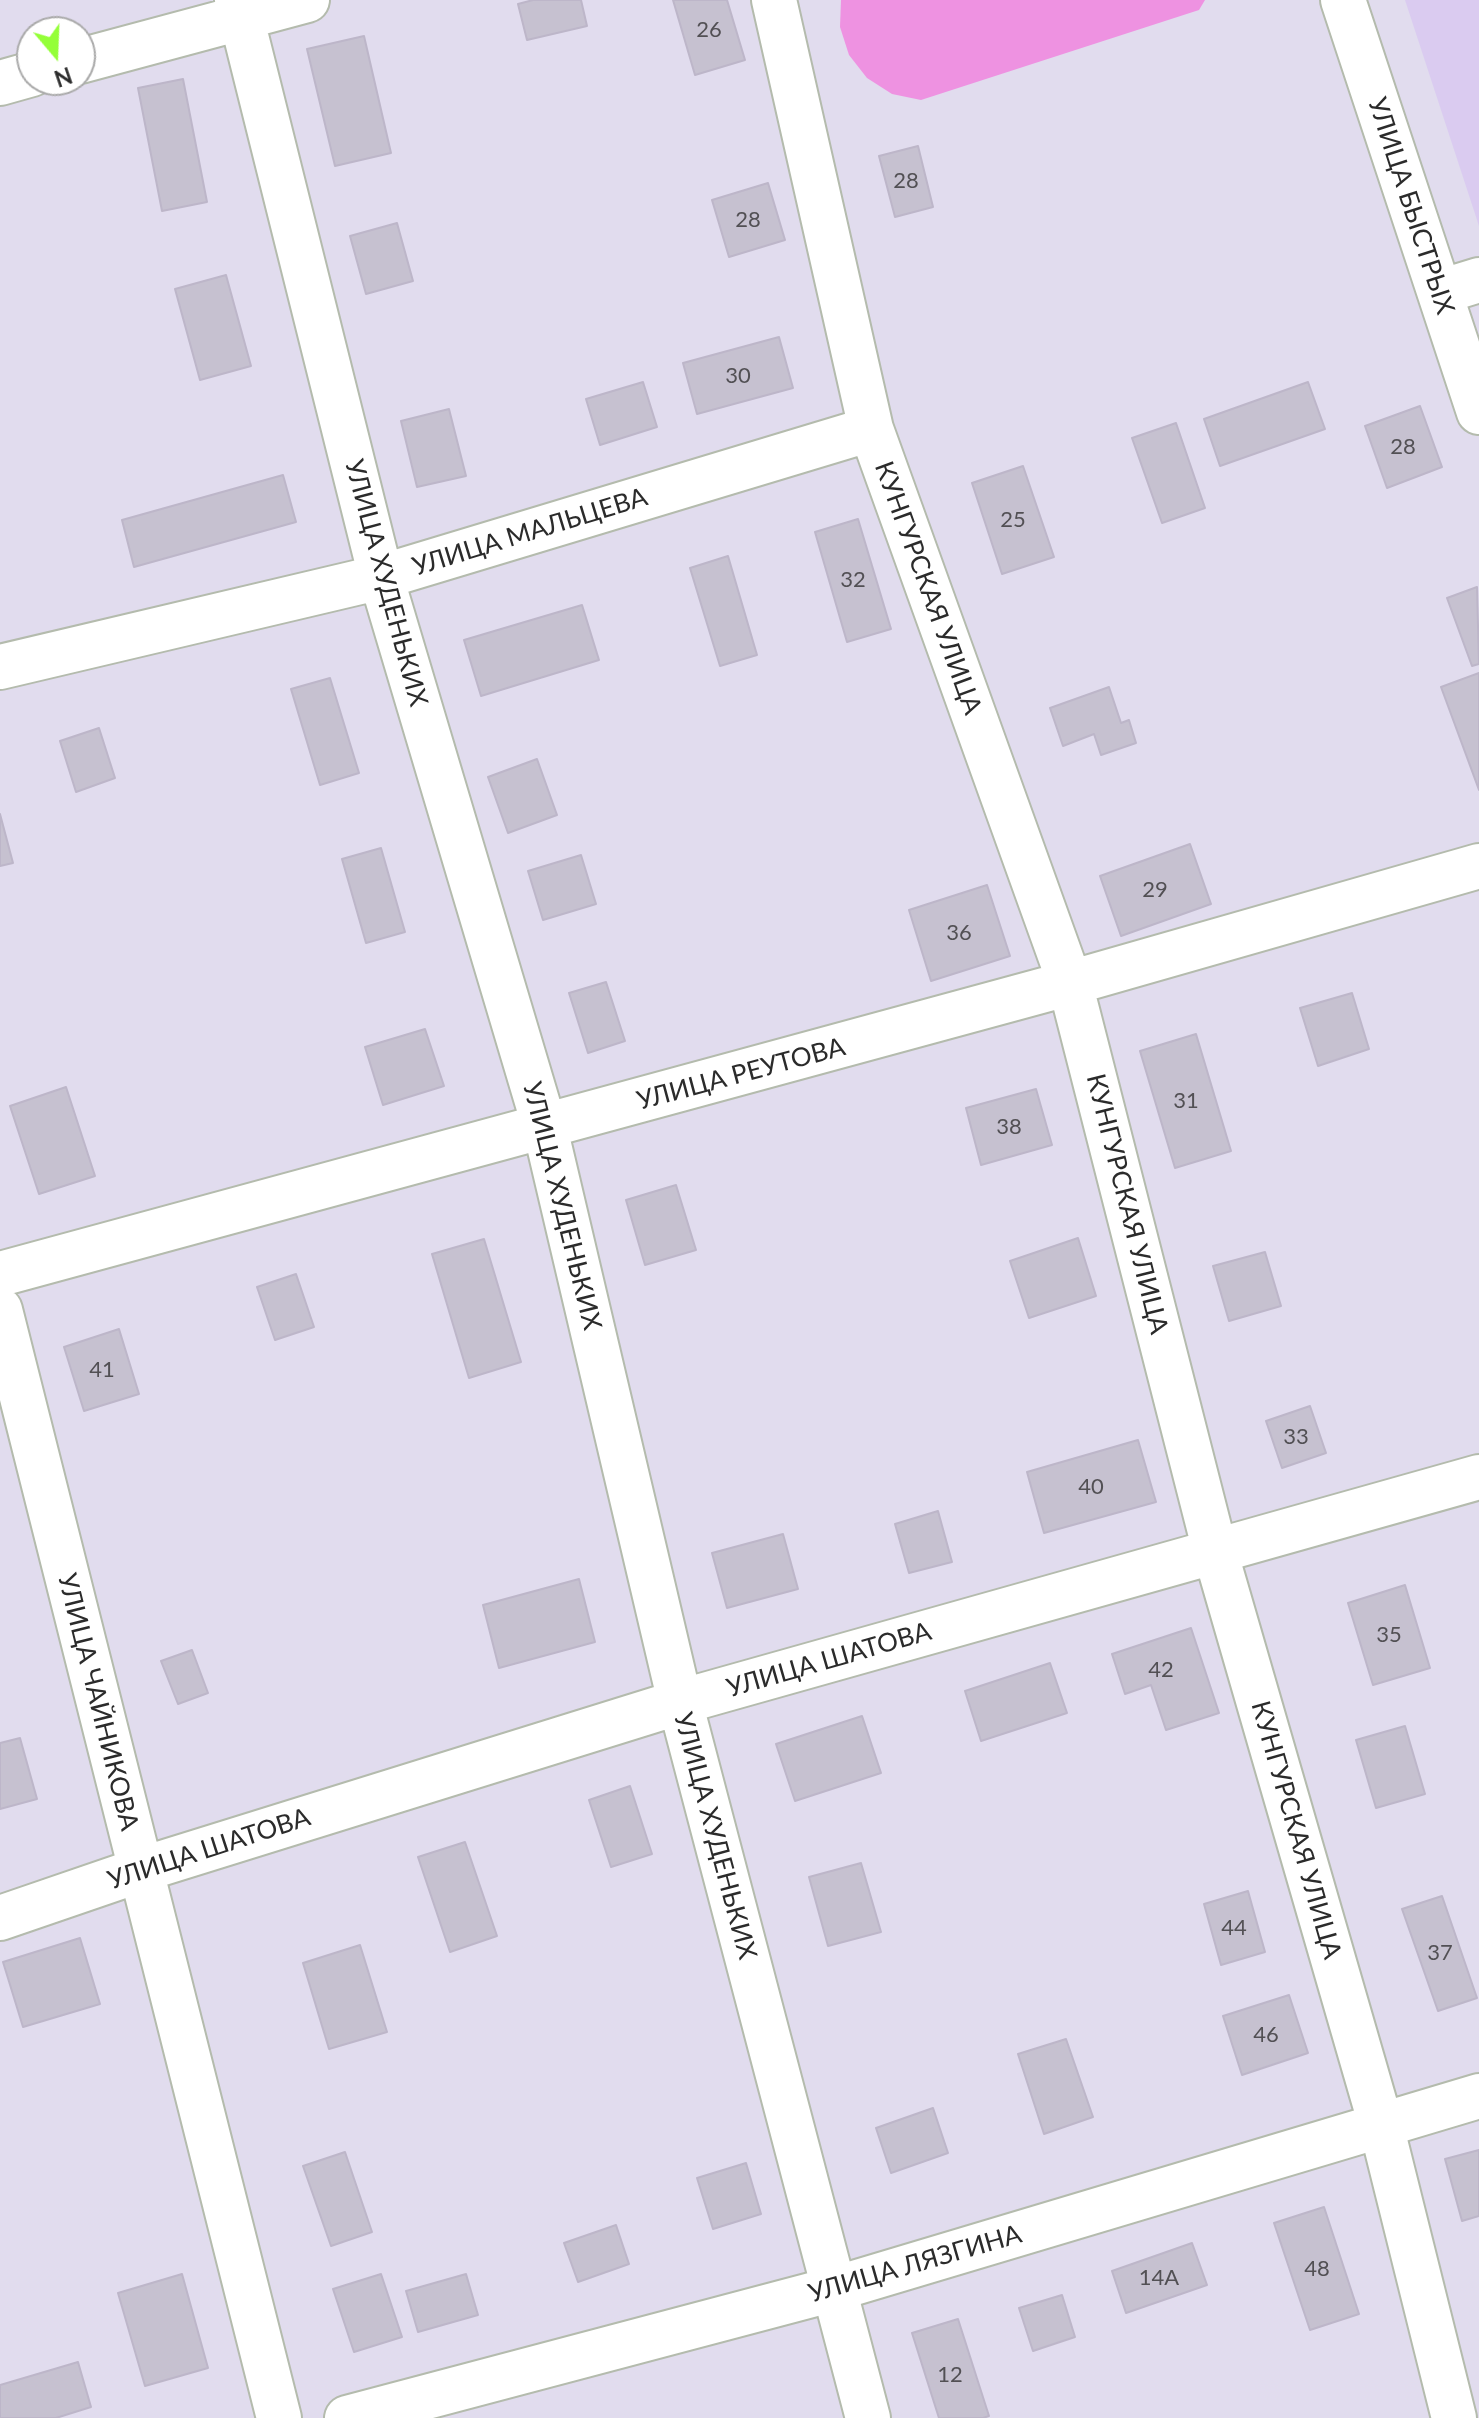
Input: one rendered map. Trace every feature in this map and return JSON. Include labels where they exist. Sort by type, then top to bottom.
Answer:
[{"type":"street","points":[[96,56],[239,9],[307,0]]},
{"type":"street","name":"КУНГУРСКАЯ УЛИЦА","points":[[774,0],[871,429],[1070,983],[1215,1551],[1381,2125],[1454,2418]]},
{"type":"street","name":"УЛИЦА БЫСТРЫХ","points":[[1343,0],[1460,286],[1479,412]]},
{"type":"street","name":"УЛИЦА ХУДЕНЬКИХ","points":[[239,9],[381,577],[545,1128],[680,1702],[868,2418]]},
{"type":"street","name":"УЛИЦА МАЛЬЦЕВА","points":[[0,667],[381,577],[871,429]]},
{"type":"street","name":"УЛИЦА РЕУТОВА","points":[[0,1274],[545,1128],[1479,866]]},
{"type":"street","name":"УЛИЦА ЧАЙНИКОВА","points":[[0,1310],[279,2418]]},
{"type":"street","name":"УЛИЦА ШАТОВА","points":[[0,1918],[140,1870],[680,1702],[1479,1477]]},
{"type":"street","name":"УЛИЦА ЛЯЗГИНА","points":[[347,2418],[834,2289],[1479,2096]]},
{"type":"shaded area","points":[[841,0],[1205,0],[1199,10],[921,100],[892,94],[867,78],[849,55],[840,27]]},
{"type":"shaded area","points":[[1405,0],[1479,0],[1479,226]]},
{"type":"building","points":[[533,0],[581,0],[587,26],[527,40],[518,4]]},
{"type":"building","points":[[673,0],[727,0],[745,60],[695,75]]},
{"type":"building","points":[[364,36],[391,153],[335,166],[307,49]]},
{"type":"building","points":[[183,79],[207,202],[162,211],[138,88]]},
{"type":"building","points":[[918,146],[933,207],[895,217],[879,156]]},
{"type":"building","points":[[768,183],[785,240],[729,257],[712,200]]},
{"type":"building","points":[[397,223],[413,281],[366,294],[350,236]]},
{"type":"building","points":[[226,275],[251,366],[200,380],[175,289]]},
{"type":"building","points":[[779,337],[793,388],[697,414],[683,363]]},
{"type":"building","points":[[643,382],[657,427],[600,445],[586,399]]},
{"type":"building","points":[[1308,382],[1325,429],[1220,466],[1204,419]]},
{"type":"building","points":[[1420,406],[1442,467],[1387,488],[1365,426]]},
{"type":"building","points":[[449,409],[466,476],[417,487],[401,421]]},
{"type":"building","points":[[1176,423],[1205,508],[1162,523],[1132,438]]},
{"type":"building","points":[[1023,466],[1054,557],[1002,574],[972,483]]},
{"type":"building","points":[[283,475],[296,522],[134,567],[122,520]]},
{"type":"building","points":[[858,519],[891,629],[847,642],[815,532]]},
{"type":"building","points":[[728,556],[757,655],[720,666],[690,568]]},
{"type":"building","points":[[1477,587],[1479,664],[1472,666],[1447,598]]},
{"type":"building","points":[[582,605],[599,660],[481,696],[464,640]]},
{"type":"building","points":[[1479,673],[1479,790],[1441,687]]},
{"type":"building","points":[[330,678],[359,773],[320,785],[291,689]]},
{"type":"building","points":[[1109,687],[1121,723],[1129,720],[1136,743],[1101,755],[1094,734],[1063,746],[1050,708]]},
{"type":"building","points":[[99,728],[115,778],[76,792],[60,741]]},
{"type":"building","points":[[537,759],[557,815],[508,833],[488,777]]},
{"type":"building","points":[[0,814],[13,863],[0,866]]},
{"type":"building","points":[[1190,844],[1211,904],[1121,936],[1100,876]]},
{"type":"building","points":[[381,848],[405,932],[366,943],[342,859]]},
{"type":"building","points":[[581,855],[596,904],[543,920],[528,871]]},
{"type":"building","points":[[987,885],[1010,956],[931,981],[909,910]]},
{"type":"building","points":[[606,982],[625,1041],[588,1053],[569,993]]},
{"type":"building","points":[[1352,993],[1369,1049],[1318,1066],[1300,1008]]},
{"type":"building","points":[[425,1029],[444,1086],[383,1105],[365,1047]]},
{"type":"building","points":[[1196,1034],[1231,1151],[1175,1168],[1140,1051]]},
{"type":"building","points":[[66,1087],[95,1176],[39,1194],[10,1106]]},
{"type":"building","points":[[1036,1089],[1052,1145],[981,1165],[966,1108]]},
{"type":"building","points":[[676,1185],[696,1250],[645,1265],[626,1200]]},
{"type":"building","points":[[1078,1238],[1096,1296],[1029,1318],[1010,1261]]},
{"type":"building","points":[[484,1239],[521,1362],[469,1378],[432,1254]]},
{"type":"building","points":[[1265,1252],[1281,1306],[1229,1321],[1213,1266]]},
{"type":"building","points":[[296,1274],[314,1327],[275,1340],[257,1287]]},
{"type":"building","points":[[119,1329],[139,1394],[84,1411],[64,1347]]},
{"type":"building","points":[[1310,1406],[1326,1453],[1282,1468],[1266,1421]]},
{"type":"building","points":[[1138,1440],[1156,1502],[1044,1533],[1027,1472]]},
{"type":"building","points":[[938,1511],[952,1562],[909,1573],[895,1524]]},
{"type":"building","points":[[783,1534],[798,1589],[727,1608],[712,1553]]},
{"type":"building","points":[[579,1579],[595,1642],[499,1668],[483,1605]]},
{"type":"building","points":[[1405,1585],[1430,1668],[1373,1685],[1348,1603]]},
{"type":"building","points":[[1191,1628],[1219,1713],[1166,1730],[1151,1685],[1125,1694],[1112,1654]]},
{"type":"building","points":[[192,1650],[208,1693],[178,1704],[161,1661]]},
{"type":"building","points":[[1050,1663],[1067,1713],[981,1741],[965,1691]]},
{"type":"building","points":[[862,1716],[881,1773],[795,1801],[776,1744]]},
{"type":"building","points":[[1405,1726],[1425,1794],[1376,1808],[1356,1740]]},
{"type":"building","points":[[20,1738],[37,1799],[0,1809],[0,1743]]},
{"type":"building","points":[[630,1786],[652,1854],[611,1867],[589,1800]]},
{"type":"building","points":[[465,1842],[497,1936],[450,1952],[418,1857]]},
{"type":"building","points":[[861,1863],[881,1932],[828,1946],[809,1877]]},
{"type":"building","points":[[1248,1891],[1265,1952],[1221,1965],[1204,1904]]},
{"type":"building","points":[[1442,1896],[1477,1998],[1438,2011],[1402,1909]]},
{"type":"building","points":[[80,1938],[100,2004],[23,2027],[3,1962]]},
{"type":"building","points":[[360,1945],[387,2032],[329,2049],[303,1963]]},
{"type":"building","points":[[1289,1995],[1308,2053],[1242,2075],[1223,2016]]},
{"type":"building","points":[[1066,2039],[1093,2117],[1044,2134],[1018,2054]]},
{"type":"building","points":[[933,2108],[948,2153],[891,2173],[876,2128]]},
{"type":"building","points":[[1479,2150],[1479,2216],[1462,2221],[1445,2159]]},
{"type":"building","points":[[345,2152],[372,2232],[331,2246],[303,2166]]},
{"type":"building","points":[[746,2163],[761,2214],[713,2229],[697,2178]]},
{"type":"building","points":[[1324,2207],[1359,2314],[1310,2330],[1274,2223]]},
{"type":"building","points":[[616,2225],[629,2264],[578,2282],[564,2243]]},
{"type":"building","points":[[1192,2243],[1207,2285],[1126,2313],[1112,2271]]},
{"type":"building","points":[[182,2274],[208,2368],[145,2386],[118,2293]]},
{"type":"building","points":[[381,2274],[402,2337],[354,2352],[333,2289]]},
{"type":"building","points":[[466,2274],[478,2315],[418,2332],[406,2291]]},
{"type":"building","points":[[1062,2295],[1075,2337],[1033,2351],[1019,2308]]},
{"type":"building","points":[[958,2319],[989,2416],[983,2418],[939,2418],[912,2333]]},
{"type":"building","points":[[78,2362],[91,2407],[56,2418],[0,2418],[0,2385]]}]
